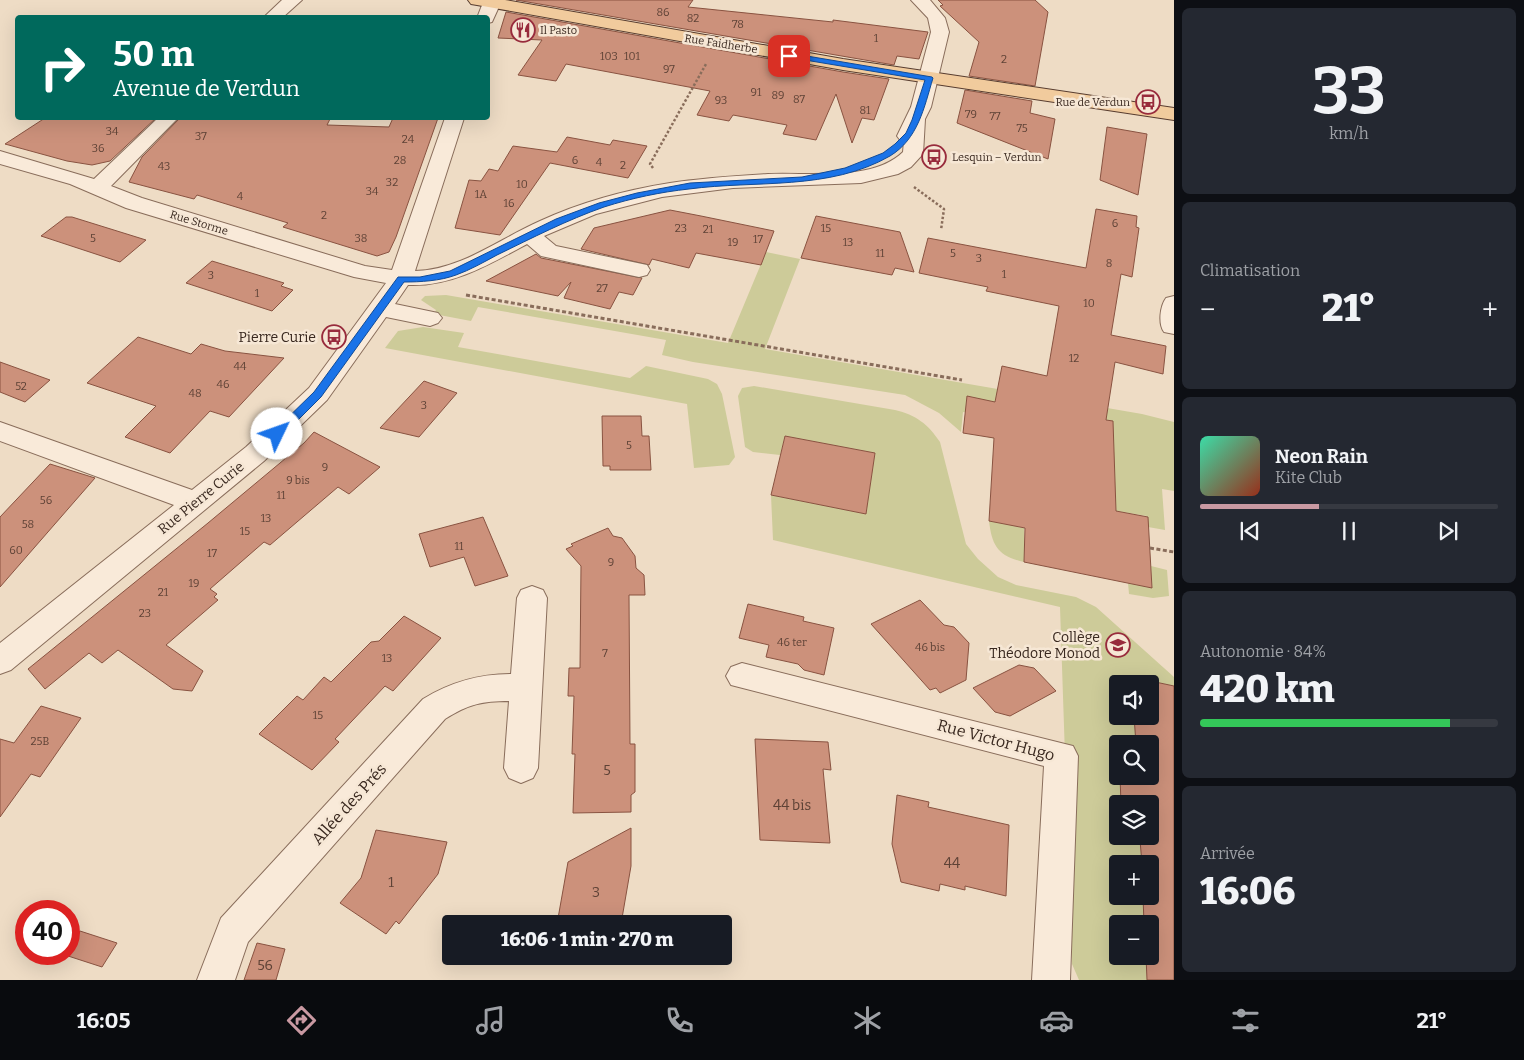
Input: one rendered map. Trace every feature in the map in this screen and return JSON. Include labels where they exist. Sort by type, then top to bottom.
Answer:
[{"type":"main road","name":"Rue Faidherbe","points":[[487,5],[929,78],[1174,114]]},
{"type":"street","points":[[275,15],[293,0]]},
{"type":"street","points":[[802,179],[849,178],[888,170],[900,166],[913,154],[916,120],[940,32],[940,23],[937,16],[920,0]]},
{"type":"street","points":[[98,187],[167,120]]},
{"type":"street","name":"Rue Pierre Curie","points":[[0,661],[255,454],[318,394],[401,279],[454,120]]},
{"type":"street","points":[[802,179],[838,173],[880,158],[904,140],[916,120]]},
{"type":"street","name":"Rue Storme","points":[[0,157],[98,187],[134,203],[362,272],[401,279],[420,280],[452,273],[472,265],[529,235],[573,215],[602,205],[668,190],[733,182],[802,179]]},
{"type":"street","points":[[529,235],[550,251],[639,270]]},
{"type":"street","points":[[1172,327],[1174,302]]},
{"type":"street","points":[[381,309],[430,318]]},
{"type":"street","points":[[0,431],[196,502]]},
{"type":"street","points":[[521,768],[532,598]]},
{"type":"street","name":"Rue Victor Hugo","points":[[742,676],[1061,756],[1051,980]]},
{"type":"street","name":"Allée des Prés","points":[[216,980],[234,932],[434,709],[456,694],[485,687],[525,688]]},
{"type":"path","points":[[668,190],[650,164],[707,63]]},
{"type":"path","points":[[888,170],[944,209],[941,230]]},
{"type":"path","points":[[459,294],[962,380]]},
{"type":"path","points":[[1150,548],[1174,552]]},
{"type":"shaded area","points":[[766,252],[800,259],[765,349],[1142,414],[1174,422],[1174,491],[1162,489],[1165,530],[1148,527],[1147,516],[1116,511],[1112,421],[1034,407],[1033,447],[987,437],[988,416],[963,412],[961,432],[939,413],[905,395],[693,362],[662,355],[666,340],[478,307],[471,321],[434,314],[436,310],[421,300],[425,296],[446,295],[728,343]]},
{"type":"shaded area","points":[[423,327],[464,333],[458,347],[630,378],[646,366],[708,379],[717,384],[722,394],[735,457],[729,465],[694,468],[687,404],[385,348],[398,331]]},
{"type":"shaded area","points":[[754,386],[895,410],[921,421],[940,442],[966,544],[978,559],[998,577],[1016,585],[1076,597],[1096,607],[1174,677],[1174,686],[1159,683],[1159,675],[1109,675],[1109,725],[1135,725],[1135,735],[1109,735],[1109,785],[1120,785],[1121,795],[1109,795],[1109,845],[1140,845],[1141,855],[1109,855],[1109,905],[1143,905],[1144,915],[1109,915],[1109,965],[1146,965],[1147,980],[1079,980],[1072,964],[1060,607],[773,540],[771,495],[866,513],[875,453],[785,436],[780,455],[753,452],[745,447],[738,396],[742,388]]},
{"type":"shaded area","points":[[989,521],[1024,528],[1024,562],[1008,557],[998,549],[992,537]]},
{"type":"shaded area","points":[[1151,566],[1167,570],[1169,596],[1153,598],[1129,594],[1128,583],[1152,587]]},
{"type":"building","points":[[516,0],[693,0],[688,7],[833,22],[833,20],[928,32],[919,59],[897,56],[894,65]]},
{"type":"building","points":[[938,0],[1035,0],[1048,12],[1035,86],[969,76],[979,42],[940,6],[943,5]]},
{"type":"building","points":[[506,12],[889,79],[874,120],[862,118],[852,143],[836,94],[816,140],[783,134],[787,125],[733,115],[729,121],[697,115],[710,91],[566,64],[556,81],[518,75],[542,40],[498,38]]},
{"type":"building","points":[[965,90],[1032,101],[1030,113],[1055,119],[1048,159],[957,123]]},
{"type":"building","points":[[42,120],[154,120],[110,161],[92,165],[67,161],[5,144]]},
{"type":"building","points":[[178,120],[330,120],[327,125],[389,127],[392,120],[437,120],[396,237],[389,252],[377,256],[283,227],[288,223],[197,195],[194,199],[129,182],[142,157]]},
{"type":"building","points":[[1107,127],[1147,134],[1138,195],[1100,180]]},
{"type":"building","points":[[567,137],[610,145],[613,140],[647,146],[628,178],[550,163],[500,235],[455,228],[469,180],[481,181],[489,169],[498,171],[513,146],[557,152]]},
{"type":"building","points":[[1096,209],[1137,216],[1136,227],[1139,228],[1132,277],[1121,274],[1111,335],[1166,346],[1163,374],[1115,362],[1106,420],[1113,421],[1116,511],[1148,517],[1152,588],[1024,562],[1025,528],[989,521],[994,438],[963,433],[967,396],[995,402],[1002,366],[1047,376],[1059,306],[986,291],[988,287],[919,273],[928,238],[1086,268]]},
{"type":"building","points":[[670,210],[774,231],[761,265],[696,253],[689,268],[652,259],[649,265],[581,249],[594,228]]},
{"type":"building","points":[[816,216],[900,232],[914,272],[895,268],[892,275],[801,258]]},
{"type":"building","points":[[66,217],[72,217],[146,240],[120,262],[41,236]]},
{"type":"building","points":[[536,254],[541,258],[642,278],[633,295],[619,292],[610,309],[564,298],[571,282],[558,296],[486,281]]},
{"type":"building","points":[[212,261],[284,283],[281,286],[293,290],[272,311],[186,283]]},
{"type":"building","points":[[138,337],[191,354],[201,344],[225,351],[284,358],[229,417],[210,411],[170,453],[125,437],[156,406],[87,383]]},
{"type":"building","points":[[0,362],[50,380],[25,402],[0,392]]},
{"type":"building","points":[[424,381],[457,393],[419,437],[380,428]]},
{"type":"building","points":[[602,416],[641,416],[642,436],[649,436],[651,470],[610,470],[610,466],[603,466]]},
{"type":"building","points":[[314,432],[380,467],[349,494],[338,487],[270,545],[264,542],[210,589],[217,594],[214,597],[218,600],[166,645],[203,671],[192,691],[173,689],[118,650],[102,663],[89,653],[45,689],[28,669],[208,523],[304,443]]},
{"type":"building","points":[[785,436],[875,453],[866,514],[771,495]]},
{"type":"building","points":[[50,464],[95,478],[0,587],[0,517]]},
{"type":"building","points":[[483,517],[508,576],[475,586],[464,557],[430,567],[419,534]]},
{"type":"building","points":[[608,528],[613,536],[622,538],[635,556],[636,568],[644,575],[645,595],[629,595],[630,744],[635,744],[635,792],[631,795],[631,812],[573,813],[575,754],[572,754],[574,696],[568,696],[569,668],[580,668],[581,566],[566,549],[573,546],[571,544]]},
{"type":"building","points":[[920,600],[944,625],[954,627],[969,643],[966,680],[940,693],[936,688],[930,690],[871,624]]},
{"type":"building","points":[[748,604],[804,617],[803,621],[834,628],[824,675],[804,670],[798,664],[766,657],[769,645],[739,638]]},
{"type":"building","points":[[404,616],[441,638],[393,691],[385,686],[335,739],[339,742],[312,770],[259,734],[297,696],[303,700],[324,677],[331,682],[371,642],[379,641]]},
{"type":"building","points":[[1019,665],[1034,668],[1056,691],[1010,716],[995,712],[973,688]]},
{"type":"building","points":[[1159,683],[1174,686],[1174,980],[1147,980],[1146,965],[1159,965],[1159,915],[1144,915],[1143,905],[1159,905],[1159,855],[1141,855],[1140,845],[1159,845],[1159,795],[1121,795],[1120,785],[1159,785],[1159,735],[1135,735],[1135,725],[1159,725]]},
{"type":"building","points":[[41,706],[81,718],[40,777],[31,774],[0,817],[0,739],[14,743]]},
{"type":"building","points":[[755,739],[828,742],[831,770],[823,769],[830,843],[760,840]]},
{"type":"building","points":[[897,795],[929,802],[928,807],[1009,825],[1006,896],[965,886],[965,890],[940,884],[939,891],[901,882],[892,844]]},
{"type":"building","points":[[631,828],[631,866],[623,915],[559,915],[568,862]]},
{"type":"building","points":[[376,830],[447,842],[438,874],[399,924],[396,921],[386,934],[340,903],[361,878]]},
{"type":"building","points":[[80,931],[117,943],[102,967],[80,960]]},
{"type":"building","points":[[257,943],[285,949],[276,980],[244,980]]},
{"type":"place","name":"Il Pasto","points":[[523,30]]},
{"type":"place","name":"Rue de Verdun","points":[[1148,102]]},
{"type":"place","name":"Lesquin – Verdun","points":[[934,157]]},
{"type":"place","name":"Pierre Curie","points":[[334,337]]},
{"type":"place","name":"Collège Théodore Monod","points":[[1118,645]]},
{"type":"route","points":[[277,434],[318,394],[401,279],[420,280],[452,273],[472,265],[546,226],[602,205],[637,196],[690,186],[802,179],[830,175],[866,164],[886,154],[898,146],[909,134],[921,107],[929,78],[789,56]]}]
